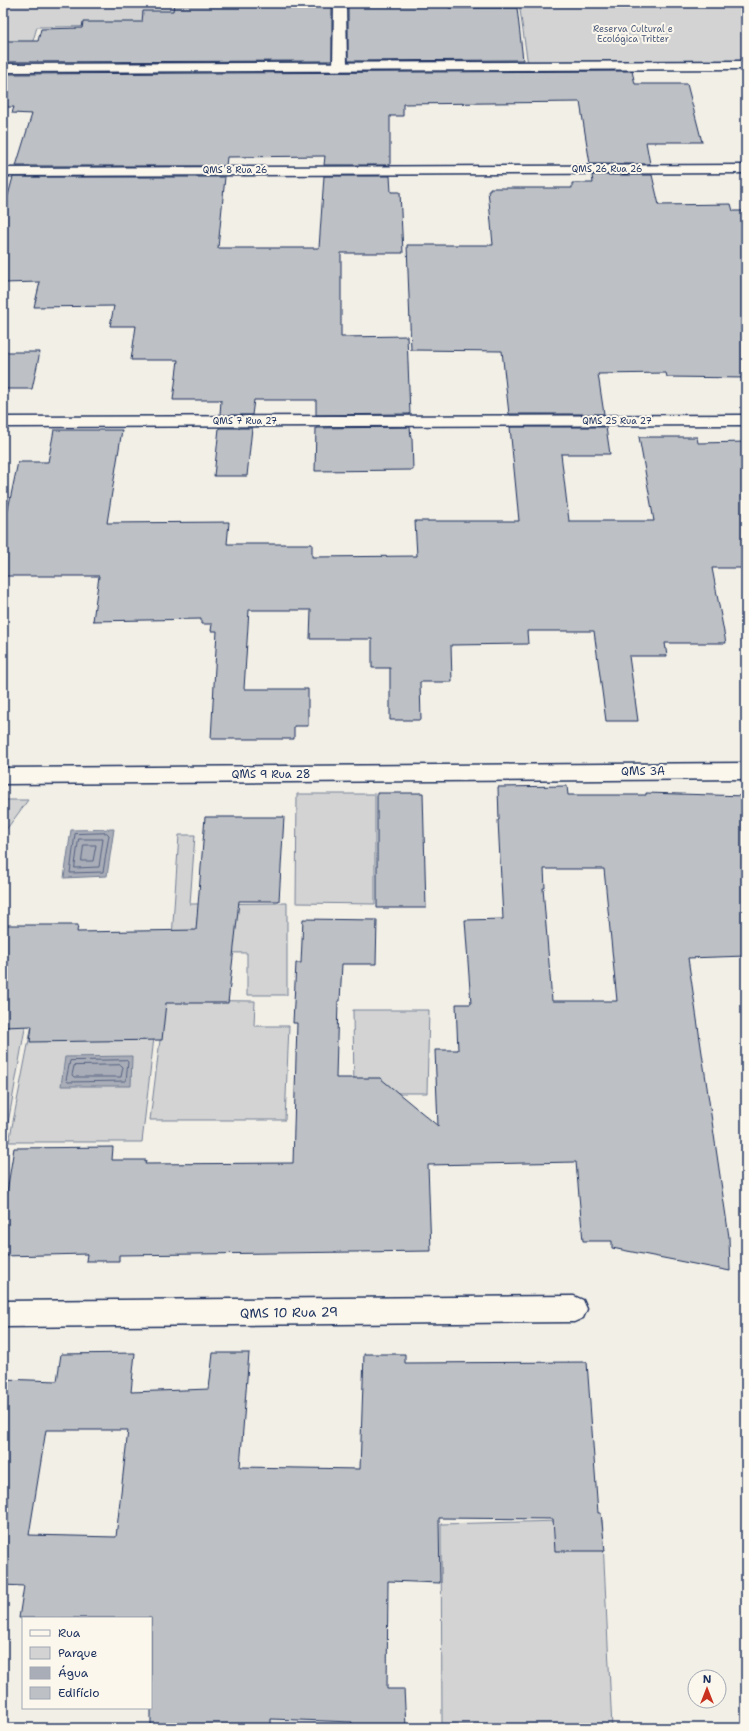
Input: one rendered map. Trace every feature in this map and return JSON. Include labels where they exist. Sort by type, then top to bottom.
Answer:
[{"type":"street","points":[[340,3],[340,67]]},
{"type":"street","points":[[3,68],[746,65]]},
{"type":"street","name":"QMS 26 Rua 26","points":[[468,169],[746,169]]},
{"type":"street","name":"QMS 8 Rua 26","points":[[3,172],[468,169]]},
{"type":"street","name":"QMS 25 Rua 27","points":[[488,421],[746,420]]},
{"type":"street","name":"QMS 7 Rua 27","points":[[3,422],[488,421]]},
{"type":"street","name":"QMS 3A","points":[[540,772],[746,771]]},
{"type":"street","name":"QMS 9 Rua 28","points":[[3,776],[540,772]]},
{"type":"street","name":"QMS 10 Rua 29","points":[[3,1314],[574,1309]]},
{"type":"green space","points":[[3,3],[263,3],[261,46],[269,64],[227,64],[229,36],[167,26],[37,27],[32,44],[3,44]]},
{"type":"green space","name":"Reserva Cultural e Ecológica Tritter","points":[[519,3],[746,3],[746,64],[528,65]]},
{"type":"green space","points":[[297,794],[375,794],[375,904],[296,903]]},
{"type":"green space","points":[[3,800],[28,800],[3,834]]},
{"type":"green space","points":[[179,835],[195,835],[190,904],[287,903],[287,995],[247,995],[247,953],[171,952]]},
{"type":"green space","points":[[165,1000],[255,1001],[254,1026],[289,1026],[285,1120],[150,1120]]},
{"type":"green space","points":[[158,1003],[142,1142],[9,1142],[36,1004]]},
{"type":"green space","points":[[3,1006],[29,1006],[3,1151]]},
{"type":"green space","points":[[353,1010],[429,1010],[427,1093],[354,1093]]},
{"type":"green space","points":[[602,1520],[612,1728],[442,1724],[441,1524]]},
{"type":"water","points":[[114,829],[107,876],[64,878],[71,830]]},
{"type":"water","points":[[132,1056],[131,1086],[61,1086],[65,1057]]},
{"type":"building","points":[[332,3],[332,61],[3,62],[3,41],[38,41],[41,29],[82,28],[83,22],[142,22],[143,11],[173,11],[174,4]]},
{"type":"building","points":[[348,3],[448,3],[449,8],[517,8],[523,60],[348,61]]},
{"type":"building","points":[[632,71],[635,84],[687,84],[702,142],[646,142],[650,164],[590,164],[580,102],[403,104],[403,116],[390,116],[390,165],[324,165],[325,156],[227,157],[226,166],[16,166],[32,114],[12,113],[14,107],[3,107],[3,74]]},
{"type":"building","points":[[592,175],[652,175],[659,205],[731,204],[733,211],[746,211],[746,378],[667,377],[666,373],[598,374],[604,414],[509,414],[502,351],[411,350],[407,245],[493,245],[488,190],[490,190],[490,188],[572,188],[572,183],[593,183]]},
{"type":"building","points":[[324,176],[390,176],[391,192],[400,192],[403,253],[341,253],[341,337],[407,336],[410,414],[316,415],[316,400],[254,400],[252,415],[220,415],[221,400],[173,400],[178,360],[131,360],[136,326],[110,326],[114,306],[34,307],[40,282],[3,283],[3,214],[13,177],[225,177],[218,248],[319,248]]},
{"type":"building","points":[[3,352],[40,352],[32,389],[3,389]]},
{"type":"building","points":[[410,427],[412,438],[413,470],[315,471],[316,428]]},
{"type":"building","points":[[510,427],[606,427],[610,454],[561,454],[569,521],[654,521],[639,437],[697,437],[698,443],[746,442],[746,568],[712,568],[726,643],[665,643],[667,656],[629,656],[638,721],[606,721],[594,631],[527,631],[528,644],[451,645],[452,682],[420,682],[421,720],[390,720],[390,668],[372,668],[372,639],[310,639],[311,610],[249,610],[244,689],[308,689],[308,726],[294,726],[294,739],[211,739],[217,631],[211,631],[212,624],[201,624],[201,619],[93,621],[99,576],[3,576],[3,533],[18,462],[48,462],[54,430],[122,430],[107,523],[229,522],[227,544],[312,544],[312,557],[417,556],[415,521],[519,521]]},
{"type":"building","points":[[219,428],[252,428],[247,476],[214,476]]},
{"type":"building","points":[[567,786],[568,795],[646,795],[646,793],[746,796],[746,956],[688,958],[729,1237],[730,1271],[612,1248],[612,1241],[583,1241],[576,1162],[428,1165],[431,1251],[119,1255],[119,1261],[86,1261],[87,1254],[3,1256],[3,1217],[14,1148],[113,1147],[112,1160],[146,1160],[145,1164],[293,1163],[297,1023],[293,1023],[296,963],[301,963],[303,919],[377,920],[376,964],[342,964],[340,1001],[338,1001],[336,1078],[380,1078],[438,1126],[435,1050],[458,1050],[456,1004],[471,1004],[465,920],[503,919],[498,820],[498,787]],"holes":[[[544,869],[604,869],[617,1001],[552,1001],[543,888],[545,888]]]},
{"type":"building","points":[[377,793],[423,793],[426,908],[377,908]]},
{"type":"building","points":[[205,817],[284,817],[279,901],[239,901],[228,1003],[166,1003],[162,1040],[30,1042],[32,1026],[3,1027],[3,925],[78,925],[77,932],[196,930]]},
{"type":"building","points":[[135,1353],[131,1392],[209,1389],[213,1353],[249,1353],[240,1467],[360,1469],[364,1354],[405,1354],[405,1363],[587,1362],[598,1513],[601,1513],[605,1551],[555,1551],[553,1519],[439,1518],[440,1583],[388,1581],[387,1689],[404,1689],[406,1726],[351,1726],[352,1722],[271,1719],[271,1728],[151,1728],[152,1617],[19,1618],[24,1586],[3,1585],[3,1379],[57,1381],[61,1354]],"holes":[[[46,1430],[128,1430],[116,1537],[29,1535]]]}]
